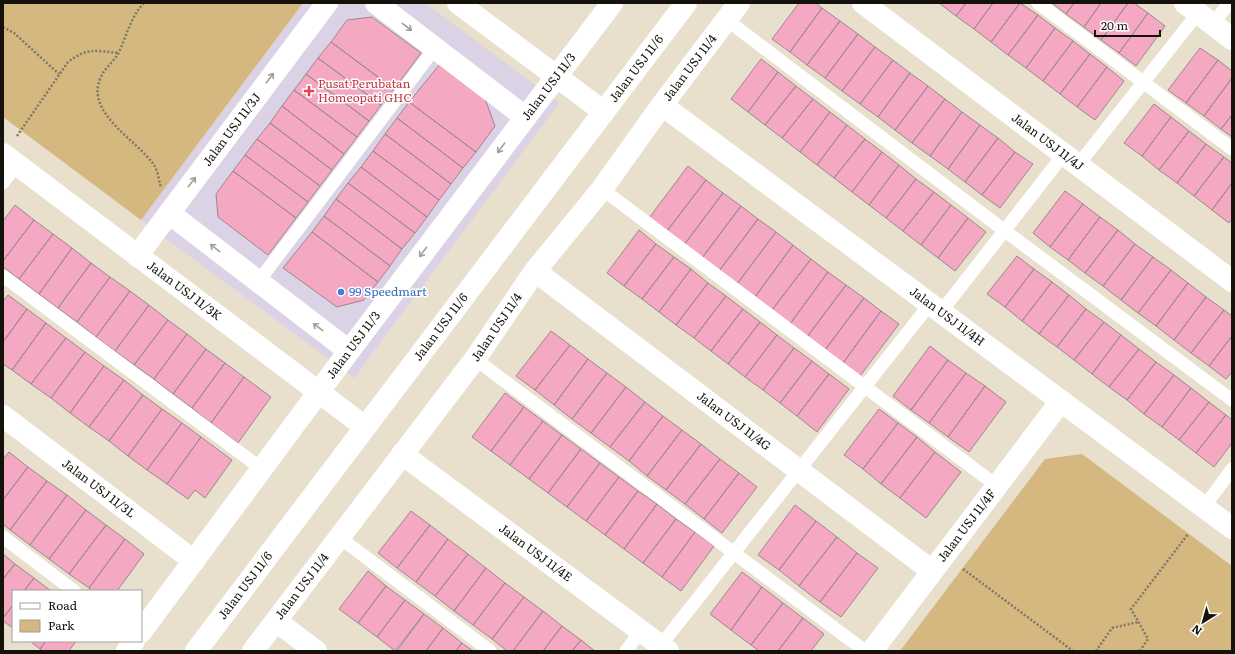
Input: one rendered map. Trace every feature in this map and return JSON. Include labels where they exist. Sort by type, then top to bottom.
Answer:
[{"type":"street","name":"Jalan USJ 11/3J","points":[[137,256],[327,3]]},
{"type":"street","points":[[376,3],[525,117]]},
{"type":"street","points":[[458,3],[555,77],[604,112]]},
{"type":"street","name":"Jalan USJ 11/3","points":[[142,631],[349,351],[612,3]]},
{"type":"street","name":"Jalan USJ 11/6","points":[[196,651],[686,3]]},
{"type":"street","name":"Jalan USJ 11/4J","points":[[864,3],[1232,281]]},
{"type":"street","name":"Jalan USJ 11/4","points":[[254,651],[475,359],[535,271],[602,189],[662,105],[733,11]]},
{"type":"street","points":[[1199,13],[1232,39]]},
{"type":"street","name":"Jalan USJ 11/4H","points":[[662,105],[1232,528]]},
{"type":"street","name":"Jalan USJ 11/3K","points":[[8,158],[365,427]]},
{"type":"street","points":[[169,213],[349,351]]},
{"type":"street","name":"Jalan USJ 11/4G","points":[[535,271],[798,470],[939,563]]},
{"type":"street","name":"Jalan USJ 11/4F","points":[[872,651],[1061,401]]},
{"type":"street","name":"Jalan USJ 11/3L","points":[[3,416],[194,561]]},
{"type":"street","name":"Jalan USJ 11/4E","points":[[402,454],[664,648]]},
{"type":"street","points":[[276,621],[316,651]]},
{"type":"street","points":[[127,651],[133,642]]},
{"type":"lane","points":[[1038,3],[1232,149]]},
{"type":"lane","points":[[664,648],[734,552],[864,387],[1005,230],[1143,82],[1199,13],[1229,3]]},
{"type":"lane","points":[[733,11],[1005,230],[1232,400]]},
{"type":"lane","points":[[258,282],[435,48]]},
{"type":"lane","points":[[3,183],[8,158]]},
{"type":"lane","points":[[602,189],[997,486]]},
{"type":"lane","points":[[3,276],[262,469]]},
{"type":"lane","points":[[475,359],[865,651]]},
{"type":"lane","points":[[1204,507],[1232,469]]},
{"type":"lane","points":[[3,537],[73,590]]},
{"type":"lane","points":[[339,537],[490,651]]},
{"type":"lane","points":[[626,651],[641,631]]},
{"type":"path","points":[[144,3],[135,14],[119,53],[105,69],[97,88],[99,101],[105,114],[138,147],[154,166],[169,213]]},
{"type":"path","points":[[3,27],[14,33],[59,74]]},
{"type":"path","points":[[8,158],[59,74],[68,62],[79,54],[90,51],[119,53]]},
{"type":"path","points":[[1140,651],[1148,639],[1131,609],[1188,534]]},
{"type":"path","points":[[939,563],[1072,651]]},
{"type":"path","points":[[1096,651],[1112,628],[1138,622]]},
{"type":"shaded area","points":[[303,3],[425,3],[559,103],[354,378],[141,220]]},
{"type":"green space","points":[[3,3],[303,3],[141,220],[3,117]]},
{"type":"green space","points":[[1082,454],[1232,566],[1232,651],[900,651],[1045,459]]},
{"type":"building","points":[[799,3],[816,3],[822,8],[790,52],[772,39]]},
{"type":"building","points":[[939,3],[966,3],[956,16]]},
{"type":"building","points":[[966,3],[993,3],[974,29],[956,16]]},
{"type":"building","points":[[993,3],[1020,3],[991,42],[974,29]]},
{"type":"building","points":[[1020,3],[1038,15],[1008,55],[991,42]]},
{"type":"building","points":[[1052,3],[1074,3],[1066,14]]},
{"type":"building","points":[[1074,3],[1101,3],[1084,27],[1066,14]]},
{"type":"building","points":[[1101,3],[1128,3],[1101,40],[1084,27]]},
{"type":"building","points":[[1128,3],[1134,3],[1148,13],[1119,53],[1101,40]]},
{"type":"building","points":[[822,8],[840,21],[807,65],[790,52]]},
{"type":"building","points":[[1148,13],[1165,26],[1136,66],[1119,53]]},
{"type":"building","points":[[1038,15],[1055,28],[1026,68],[1008,55]]},
{"type":"building","points":[[372,17],[421,53],[394,89],[331,42],[347,20]]},
{"type":"building","points":[[840,21],[858,34],[825,78],[807,65]]},
{"type":"building","points":[[1055,28],[1073,41],[1043,81],[1026,68]]},
{"type":"building","points":[[858,34],[875,47],[842,91],[825,78]]},
{"type":"building","points":[[1073,41],[1090,54],[1060,94],[1043,81]]},
{"type":"building","points":[[331,42],[394,89],[381,105],[318,58]]},
{"type":"building","points":[[875,47],[893,60],[860,104],[842,91]]},
{"type":"building","points":[[1200,48],[1218,60],[1186,103],[1168,90]]},
{"type":"building","points":[[1090,54],[1107,67],[1077,107],[1060,94]]},
{"type":"building","points":[[318,58],[381,105],[369,121],[306,74]]},
{"type":"building","points":[[761,59],[778,72],[748,112],[731,99]]},
{"type":"building","points":[[893,60],[910,73],[878,117],[860,104]]},
{"type":"building","points":[[1218,60],[1232,71],[1232,78],[1204,116],[1186,103]]},
{"type":"building","points":[[440,64],[484,96],[495,126],[476,152],[409,102]]},
{"type":"building","points":[[1107,67],[1124,81],[1095,120],[1077,107]]},
{"type":"building","points":[[778,72],[796,86],[765,125],[748,112]]},
{"type":"building","points":[[910,73],[928,86],[895,130],[878,117]]},
{"type":"building","points":[[306,74],[369,121],[357,137],[294,90]]},
{"type":"building","points":[[1232,78],[1232,115],[1221,129],[1204,116]]},
{"type":"building","points":[[796,86],[813,99],[782,138],[765,125]]},
{"type":"building","points":[[928,86],[945,99],[912,143],[895,130]]},
{"type":"building","points":[[294,90],[357,137],[344,154],[282,106]]},
{"type":"building","points":[[813,99],[830,112],[800,152],[782,138]]},
{"type":"building","points":[[945,99],[962,112],[930,156],[912,143]]},
{"type":"building","points":[[409,102],[476,152],[463,168],[397,118]]},
{"type":"building","points":[[1154,104],[1171,117],[1142,156],[1124,143]]},
{"type":"building","points":[[282,106],[344,154],[332,170],[270,123]]},
{"type":"building","points":[[830,112],[847,125],[817,165],[800,152]]},
{"type":"building","points":[[962,112],[980,125],[948,169],[930,156]]},
{"type":"building","points":[[1232,115],[1232,137],[1221,129]]},
{"type":"building","points":[[1171,117],[1189,131],[1159,170],[1142,156]]},
{"type":"building","points":[[397,118],[463,168],[451,184],[385,134]]},
{"type":"building","points":[[270,123],[332,170],[320,186],[257,139]]},
{"type":"building","points":[[847,125],[865,139],[834,178],[817,165]]},
{"type":"building","points":[[980,125],[998,138],[965,182],[948,169]]},
{"type":"building","points":[[1189,131],[1206,144],[1177,183],[1159,170]]},
{"type":"building","points":[[385,134],[451,184],[439,200],[373,151]]},
{"type":"building","points":[[998,138],[1015,152],[982,195],[965,182]]},
{"type":"building","points":[[257,139],[320,186],[308,202],[245,155]]},
{"type":"building","points":[[865,139],[882,152],[852,192],[834,178]]},
{"type":"building","points":[[1206,144],[1224,157],[1194,196],[1177,183]]},
{"type":"building","points":[[373,151],[439,200],[427,217],[361,167]]},
{"type":"building","points":[[882,152],[899,165],[869,205],[852,192]]},
{"type":"building","points":[[1015,152],[1033,164],[1000,208],[982,195]]},
{"type":"building","points":[[245,155],[308,202],[296,218],[233,171]]},
{"type":"building","points":[[1224,157],[1232,163],[1232,183],[1212,210],[1194,196]]},
{"type":"building","points":[[899,165],[916,179],[886,218],[869,205]]},
{"type":"building","points":[[688,166],[706,180],[667,231],[649,218]]},
{"type":"building","points":[[361,167],[427,217],[415,233],[348,183]]},
{"type":"building","points":[[233,171],[296,218],[268,255],[218,217],[216,194]]},
{"type":"building","points":[[916,179],[934,192],[903,231],[886,218]]},
{"type":"building","points":[[706,180],[723,193],[684,245],[667,231]]},
{"type":"building","points":[[348,183],[415,233],[402,249],[336,199]]},
{"type":"building","points":[[1232,183],[1232,219],[1229,223],[1212,210]]},
{"type":"building","points":[[1065,191],[1083,204],[1050,247],[1033,233]]},
{"type":"building","points":[[934,192],[951,205],[921,245],[903,231]]},
{"type":"building","points":[[723,193],[741,206],[702,258],[684,245]]},
{"type":"building","points":[[336,199],[402,249],[390,266],[324,216]]},
{"type":"building","points":[[1083,204],[1100,217],[1068,260],[1050,247]]},
{"type":"building","points":[[15,205],[34,220],[3,261],[3,221]]},
{"type":"building","points":[[951,205],[968,218],[938,258],[921,245]]},
{"type":"building","points":[[741,206],[758,219],[719,271],[702,258]]},
{"type":"building","points":[[324,216],[390,266],[378,282],[312,232]]},
{"type":"building","points":[[1100,217],[1118,230],[1085,273],[1068,260]]},
{"type":"building","points":[[968,218],[986,232],[955,271],[938,258]]},
{"type":"building","points":[[758,219],[776,232],[737,284],[719,271]]},
{"type":"building","points":[[34,220],[53,234],[19,279],[3,267],[3,261]]},
{"type":"building","points":[[639,230],[656,244],[624,286],[607,273]]},
{"type":"building","points":[[1118,230],[1135,244],[1103,286],[1085,273]]},
{"type":"building","points":[[312,232],[378,282],[364,300],[337,307],[283,268]]},
{"type":"building","points":[[776,232],[793,245],[755,297],[737,284]]},
{"type":"building","points":[[53,234],[72,248],[39,294],[19,279]]},
{"type":"building","points":[[656,244],[674,257],[642,299],[624,286]]},
{"type":"building","points":[[1135,244],[1153,257],[1121,300],[1103,286]]},
{"type":"building","points":[[793,245],[811,259],[772,310],[755,297]]},
{"type":"building","points":[[72,248],[91,263],[58,308],[39,294]]},
{"type":"building","points":[[1017,256],[1034,269],[1005,307],[987,294]]},
{"type":"building","points":[[674,257],[691,269],[659,312],[642,299]]},
{"type":"building","points":[[1153,257],[1171,270],[1138,313],[1121,300]]},
{"type":"building","points":[[811,259],[828,272],[790,324],[772,310]]},
{"type":"building","points":[[91,263],[110,277],[77,322],[58,308]]},
{"type":"building","points":[[691,269],[708,283],[676,325],[659,312]]},
{"type":"building","points":[[1034,269],[1052,282],[1022,321],[1005,307]]},
{"type":"building","points":[[1171,270],[1188,283],[1156,326],[1138,313]]},
{"type":"building","points":[[828,272],[846,285],[807,337],[790,324]]},
{"type":"building","points":[[110,277],[130,291],[96,337],[77,322]]},
{"type":"building","points":[[1052,282],[1069,295],[1039,334],[1022,321]]},
{"type":"building","points":[[708,283],[726,296],[694,338],[676,325]]},
{"type":"building","points":[[1188,283],[1206,297],[1174,340],[1156,326]]},
{"type":"building","points":[[846,285],[864,298],[825,350],[807,337]]},
{"type":"building","points":[[130,291],[149,305],[115,351],[96,337]]},
{"type":"building","points":[[8,295],[27,309],[3,342],[3,301]]},
{"type":"building","points":[[1069,295],[1086,309],[1057,347],[1039,334]]},
{"type":"building","points":[[726,296],[743,309],[711,351],[694,338]]},
{"type":"building","points":[[1206,297],[1224,310],[1191,353],[1174,340]]},
{"type":"building","points":[[864,298],[881,311],[843,363],[825,350]]},
{"type":"building","points":[[149,305],[168,320],[134,365],[115,351]]},
{"type":"building","points":[[27,309],[46,323],[12,370],[3,364],[3,342]]},
{"type":"building","points":[[743,309],[760,322],[728,364],[711,351]]},
{"type":"building","points":[[1086,309],[1104,322],[1074,360],[1057,347]]},
{"type":"building","points":[[1224,310],[1232,316],[1232,336],[1209,366],[1191,353]]},
{"type":"building","points":[[881,311],[899,324],[860,376],[843,363]]},
{"type":"building","points":[[168,320],[187,334],[154,379],[134,365]]},
{"type":"building","points":[[760,322],[777,335],[745,377],[728,364]]},
{"type":"building","points":[[1104,322],[1121,335],[1092,374],[1074,360]]},
{"type":"building","points":[[46,323],[66,338],[31,384],[12,370]]},
{"type":"building","points":[[551,331],[570,345],[535,390],[516,376]]},
{"type":"building","points":[[187,334],[206,349],[173,394],[154,379]]},
{"type":"building","points":[[777,335],[794,348],[763,390],[745,377]]},
{"type":"building","points":[[1121,335],[1139,349],[1109,387],[1092,374]]},
{"type":"building","points":[[1232,336],[1232,372],[1226,379],[1209,366]]},
{"type":"building","points":[[66,338],[85,352],[51,398],[31,384]]},
{"type":"building","points":[[570,345],[588,359],[554,405],[535,390]]},
{"type":"building","points":[[930,346],[948,360],[911,410],[893,396]]},
{"type":"building","points":[[794,348],[812,361],[780,403],[763,390]]},
{"type":"building","points":[[206,349],[225,363],[192,408],[173,394]]},
{"type":"building","points":[[1139,349],[1156,362],[1127,400],[1109,387]]},
{"type":"building","points":[[85,352],[104,366],[70,413],[51,398]]},
{"type":"building","points":[[588,359],[607,373],[572,419],[554,405]]},
{"type":"building","points":[[948,360],[966,373],[929,423],[911,410]]},
{"type":"building","points":[[812,361],[829,374],[797,416],[780,403]]},
{"type":"building","points":[[1156,362],[1174,375],[1144,414],[1127,400]]},
{"type":"building","points":[[225,363],[244,377],[211,423],[192,408]]},
{"type":"building","points":[[104,366],[124,380],[89,427],[70,413]]},
{"type":"building","points":[[607,373],[626,387],[591,433],[572,419]]},
{"type":"building","points":[[966,373],[985,386],[948,437],[929,423]]},
{"type":"building","points":[[829,374],[849,389],[817,432],[797,416]]},
{"type":"building","points":[[1174,375],[1191,388],[1162,427],[1144,414]]},
{"type":"building","points":[[244,377],[271,397],[238,443],[211,423]]},
{"type":"building","points":[[124,380],[143,395],[109,441],[89,427]]},
{"type":"building","points":[[985,386],[1006,402],[969,452],[948,437]]},
{"type":"building","points":[[626,387],[645,402],[610,447],[591,433]]},
{"type":"building","points":[[1191,388],[1209,402],[1179,440],[1162,427]]},
{"type":"building","points":[[505,393],[524,407],[491,451],[472,437]]},
{"type":"building","points":[[143,395],[162,409],[128,456],[109,441]]},
{"type":"building","points":[[645,402],[663,416],[629,461],[610,447]]},
{"type":"building","points":[[1209,402],[1226,415],[1196,453],[1179,440]]},
{"type":"building","points":[[524,407],[543,421],[510,465],[491,451]]},
{"type":"building","points":[[162,409],[182,423],[147,470],[128,456]]},
{"type":"building","points":[[879,409],[898,423],[863,469],[844,455]]},
{"type":"building","points":[[1226,415],[1232,420],[1232,443],[1214,467],[1196,453]]},
{"type":"building","points":[[663,416],[682,430],[647,476],[629,461]]},
{"type":"building","points":[[543,421],[562,435],[529,479],[510,465]]},
{"type":"building","points":[[182,423],[201,437],[167,484],[147,470]]},
{"type":"building","points":[[898,423],[917,437],[881,484],[863,469]]},
{"type":"building","points":[[682,430],[701,444],[666,490],[647,476]]},
{"type":"building","points":[[562,435],[581,449],[548,493],[529,479]]},
{"type":"building","points":[[201,437],[232,460],[205,498],[195,490],[188,499],[167,484]]},
{"type":"building","points":[[917,437],[935,452],[900,498],[881,484]]},
{"type":"building","points":[[701,444],[720,459],[685,504],[666,490]]},
{"type":"building","points":[[581,449],[600,463],[567,507],[548,493]]},
{"type":"building","points":[[9,452],[28,467],[3,500],[3,459]]},
{"type":"building","points":[[935,452],[961,472],[926,518],[900,498]]},
{"type":"building","points":[[720,459],[739,473],[704,519],[685,504]]},
{"type":"building","points":[[600,463],[619,477],[586,521],[567,507]]},
{"type":"building","points":[[28,467],[47,481],[10,530],[3,524],[3,500]]},
{"type":"building","points":[[739,473],[757,487],[722,533],[704,519]]},
{"type":"building","points":[[619,477],[638,491],[605,535],[586,521]]},
{"type":"building","points":[[47,481],[67,495],[30,545],[10,530]]},
{"type":"building","points":[[638,491],[657,504],[624,549],[605,535]]},
{"type":"building","points":[[67,495],[86,510],[49,559],[30,545]]},
{"type":"building","points":[[657,504],[676,519],[643,563],[624,549]]},
{"type":"building","points":[[795,505],[816,521],[779,570],[758,555]]},
{"type":"building","points":[[86,510],[106,525],[69,574],[49,559]]},
{"type":"building","points":[[411,511],[430,525],[397,568],[378,553]]},
{"type":"building","points":[[676,519],[695,532],[662,577],[643,563]]},
{"type":"building","points":[[816,521],[837,537],[799,586],[779,570]]},
{"type":"building","points":[[106,525],[125,539],[89,588],[69,574]]},
{"type":"building","points":[[430,525],[448,539],[416,582],[397,568]]},
{"type":"building","points":[[695,532],[714,546],[681,591],[662,577]]},
{"type":"building","points":[[837,537],[857,553],[820,602],[799,586]]},
{"type":"building","points":[[125,539],[144,554],[118,590],[91,590],[89,588]]},
{"type":"building","points":[[448,539],[468,554],[435,596],[416,582]]},
{"type":"building","points":[[857,553],[878,568],[841,617],[820,602]]},
{"type":"building","points":[[3,554],[15,564],[3,579]]},
{"type":"building","points":[[468,554],[486,568],[454,611],[435,596]]},
{"type":"building","points":[[15,564],[34,578],[25,590],[12,590],[12,606],[3,618],[3,579]]},
{"type":"building","points":[[486,568],[505,583],[473,625],[454,611]]},
{"type":"building","points":[[368,571],[386,586],[358,623],[339,609]]},
{"type":"building","points":[[742,572],[762,587],[731,630],[710,614]]},
{"type":"building","points":[[34,578],[50,590],[25,590]]},
{"type":"building","points":[[505,583],[524,597],[492,639],[473,625]]},
{"type":"building","points":[[386,586],[405,600],[377,637],[358,623]]},
{"type":"building","points":[[762,587],[783,603],[751,645],[731,630]]},
{"type":"building","points":[[524,597],[543,611],[513,651],[507,651],[492,639]]},
{"type":"building","points":[[405,600],[424,614],[395,651],[377,637]]},
{"type":"building","points":[[783,603],[803,618],[778,651],[759,651],[751,645]]},
{"type":"building","points":[[12,606],[12,627],[3,621],[3,618]]},
{"type":"building","points":[[543,611],[562,626],[543,651],[513,651]]},
{"type":"building","points":[[424,614],[443,628],[426,651],[397,651]]},
{"type":"building","points":[[803,618],[824,634],[811,651],[778,651]]},
{"type":"building","points":[[562,626],[581,640],[572,651],[543,651]]},
{"type":"building","points":[[443,628],[462,643],[456,651],[426,651]]},
{"type":"building","points":[[581,640],[595,651],[572,651]]},
{"type":"building","points":[[31,642],[45,642],[40,649]]},
{"type":"building","points":[[45,642],[75,642],[69,651],[43,651],[40,649]]},
{"type":"building","points":[[462,643],[473,651],[456,651]]},
{"type":"place","name":"Pusat Perubatan Homeopati GHC","points":[[309,91]]},
{"type":"place","name":"99 Speedmart","points":[[341,292]]}]
